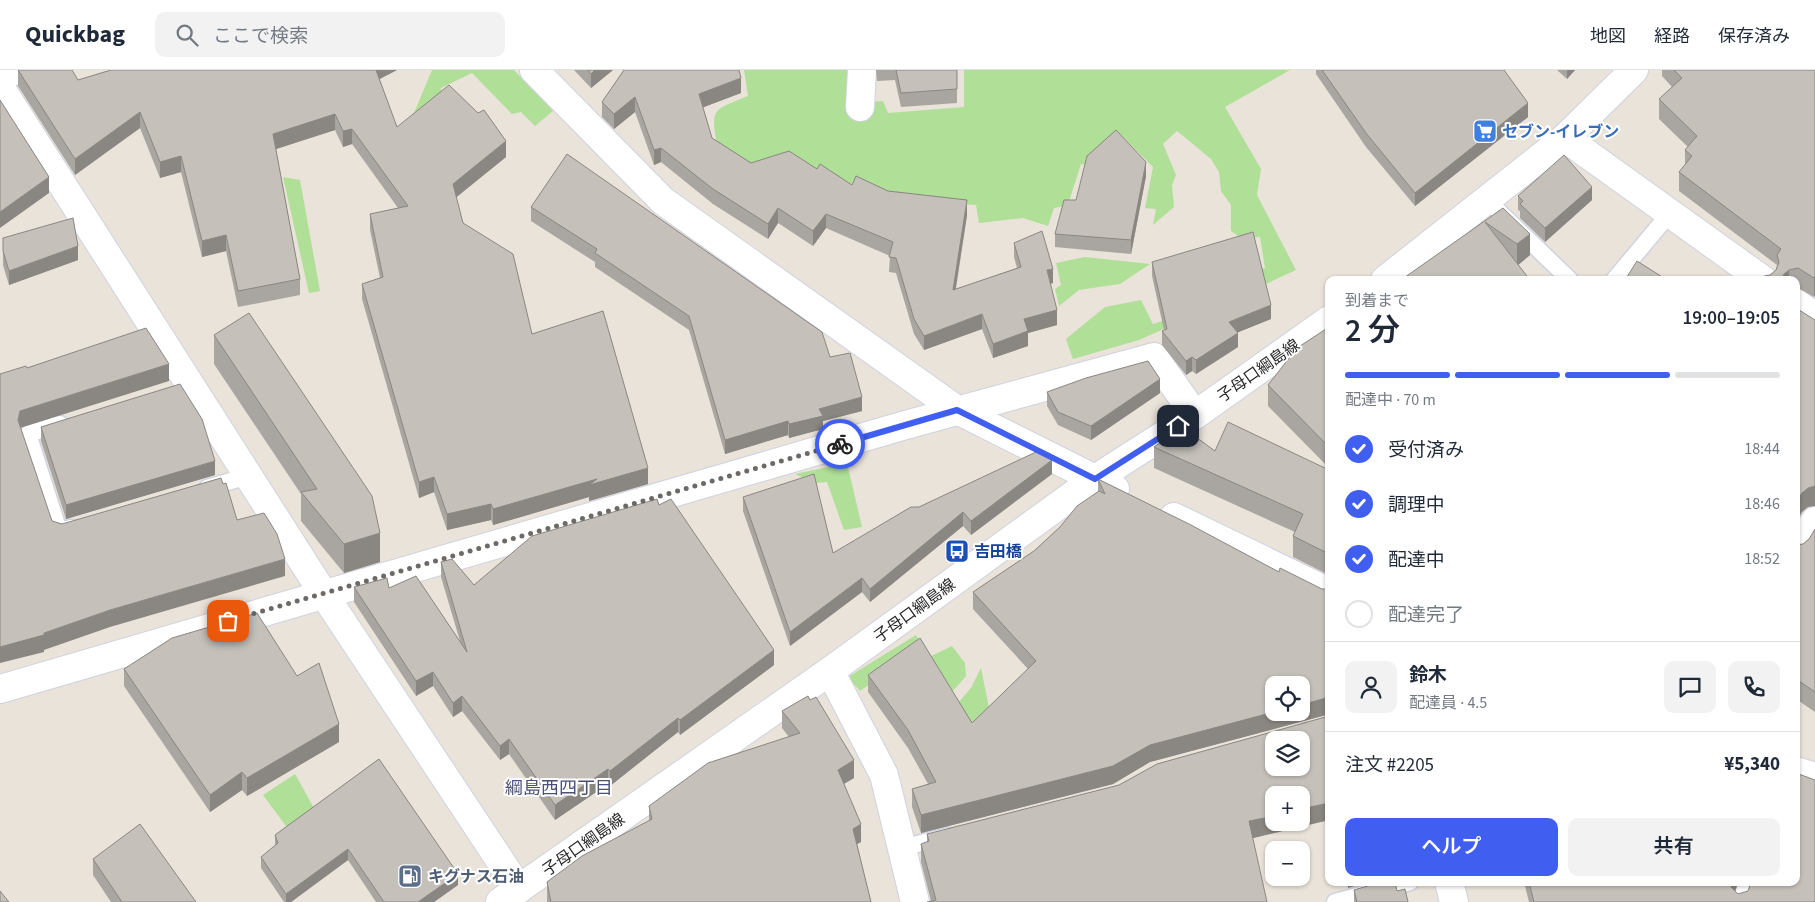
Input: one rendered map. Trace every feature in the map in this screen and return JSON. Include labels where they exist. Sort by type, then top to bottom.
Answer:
[{"type":"street","points":[[0,76],[17,70]]},
{"type":"street","points":[[534,70],[663,201],[957,410],[1325,590]]},
{"type":"street","points":[[860,107],[862,70]]},
{"type":"street","points":[[1390,276],[1565,138],[1634,70]]},
{"type":"street","points":[[0,87],[180,387],[248,476],[323,593],[510,895]]},
{"type":"street","points":[[1565,138],[1758,276]]},
{"type":"street","points":[[1800,307],[1815,317]]},
{"type":"street","name":"子母口綱島線","points":[[510,895],[830,671],[1095,479],[1195,415],[1325,323]]},
{"type":"street","points":[[0,689],[323,593],[957,410],[1154,356],[1195,415]]},
{"type":"street","points":[[1800,543],[1815,521]]},
{"type":"street","points":[[830,671],[884,775],[915,902]]},
{"type":"street","points":[[1800,772],[1815,777]]},
{"type":"street","points":[[1450,886],[1454,902]]},
{"type":"lane","points":[[1487,200],[1566,276]]},
{"type":"lane","points":[[1617,276],[1670,213]]},
{"type":"lane","points":[[75,420],[28,434],[59,531],[88,523]]},
{"type":"lane","points":[[191,493],[248,476]]},
{"type":"lane","points":[[902,848],[967,831]]},
{"type":"lane","points":[[1335,902],[1395,886]]},
{"type":"lane","points":[[1741,902],[1746,886]]},
{"type":"green space","points":[[432,70],[514,70],[553,111],[535,126],[521,112],[512,114],[472,73],[441,88],[444,101],[414,113]]},
{"type":"green space","points":[[744,70],[852,70],[850,118],[869,114],[869,102],[883,101],[888,113],[964,107],[964,70],[1290,70],[1225,107],[1261,169],[1257,195],[1296,270],[1212,309],[1207,287],[1265,268],[1260,237],[1241,238],[1231,231],[1231,205],[1221,191],[1219,172],[1211,159],[1177,131],[1163,144],[1176,175],[1172,185],[1174,207],[1153,225],[1156,209],[1145,208],[1153,167],[1119,133],[1091,156],[1093,166],[1081,164],[1068,205],[1054,208],[1048,226],[1023,218],[979,223],[976,205],[896,200],[855,181],[848,186],[818,168],[809,173],[755,172],[717,145],[715,133],[714,123],[717,112],[728,104],[748,96]]},
{"type":"green space","points":[[283,177],[300,180],[320,291],[309,293]]},
{"type":"green space","points":[[1085,257],[1150,264],[1120,284],[1079,290],[1059,306],[1055,289],[1061,285],[1056,263]]},
{"type":"green space","points":[[1141,300],[1153,324],[1201,308],[1202,312],[1139,340],[1073,359],[1066,339],[1105,307]]},
{"type":"green space","points":[[847,463],[862,527],[844,530],[827,482],[815,483],[795,474]]},
{"type":"green space","points":[[916,635],[923,647],[860,691],[848,677]]},
{"type":"green space","points":[[952,646],[965,663],[966,676],[953,691],[929,657]]},
{"type":"green space","points":[[981,668],[991,718],[971,729],[957,704],[971,688]]},
{"type":"green space","points":[[295,774],[315,810],[289,830],[263,795]]},
{"type":"building","points":[[18,70],[72,70],[78,80],[111,70],[376,70],[397,127],[449,85],[478,113],[484,110],[506,141],[453,184],[463,223],[513,254],[532,334],[603,311],[648,468],[589,485],[597,479],[493,509],[491,504],[447,514],[434,477],[419,482],[362,284],[383,277],[370,214],[408,206],[352,129],[343,131],[335,114],[273,134],[300,279],[238,291],[226,235],[202,241],[181,156],[160,162],[140,112],[75,159]]},
{"type":"building","points":[[624,70],[739,70],[741,78],[699,94],[712,138],[751,163],[789,151],[817,169],[820,164],[852,185],[856,176],[888,191],[967,200],[953,290],[1021,267],[1014,243],[1042,231],[1053,269],[1047,270],[1057,310],[1024,319],[1028,331],[993,344],[982,314],[924,336],[914,319],[896,258],[889,257],[893,242],[826,214],[813,231],[778,208],[768,224],[713,189],[661,148],[654,150],[635,97],[614,114],[602,102]]},
{"type":"building","points":[[896,70],[957,70],[957,89],[901,93]]},
{"type":"building","points":[[1322,70],[1504,70],[1528,103],[1415,193],[1366,133]]},
{"type":"building","points":[[1674,70],[1815,70],[1814,278],[1798,268],[1789,270],[1783,276],[1764,276],[1770,275],[1776,270],[1779,262],[1777,255],[1781,249],[1679,172],[1692,156],[1685,150],[1697,136],[1659,99],[1682,78]]},
{"type":"building","points":[[0,100],[49,177],[0,212]]},
{"type":"building","points":[[1116,130],[1146,162],[1131,240],[1055,234],[1064,200],[1076,200],[1087,156]]},
{"type":"building","points":[[567,154],[822,332],[830,357],[850,353],[862,397],[819,409],[823,416],[789,424],[788,421],[725,440],[689,316],[595,253],[597,249],[531,207]]},
{"type":"building","points":[[1564,155],[1592,187],[1545,228],[1520,204],[1523,201],[1518,196]]},
{"type":"building","points":[[1503,208],[1530,234],[1517,244],[1485,222],[1527,276],[1407,276]]},
{"type":"building","points":[[73,218],[78,246],[9,271],[3,251],[3,238]]},
{"type":"building","points":[[1253,232],[1271,305],[1229,322],[1238,333],[1196,360],[1192,357],[1186,361],[1162,331],[1167,329],[1152,262]]},
{"type":"building","points":[[1637,261],[1661,276],[1628,276]]},
{"type":"building","points":[[1800,311],[1815,320],[1815,486],[1808,488],[1800,496]]},
{"type":"building","points":[[249,313],[372,496],[380,533],[344,544],[301,492],[317,489],[214,335]]},
{"type":"building","points":[[146,328],[169,364],[20,411],[18,420],[52,521],[62,524],[221,478],[223,484],[226,483],[237,520],[264,513],[277,534],[285,559],[110,610],[44,633],[44,635],[0,647],[0,374],[26,366],[27,368]]},
{"type":"building","points":[[1325,330],[1325,443],[1268,385],[1297,348]]},
{"type":"building","points":[[1148,361],[1160,379],[1091,426],[1058,412],[1047,392],[1086,378]]},
{"type":"building","points":[[180,384],[202,419],[215,461],[66,505],[41,427]]},
{"type":"building","points":[[1228,422],[1325,468],[1325,552],[1293,536],[1303,514],[1154,447],[1182,427],[1215,451]]},
{"type":"building","points":[[1036,452],[1052,460],[971,521],[963,512],[870,589],[862,578],[790,632],[743,497],[814,474],[833,553],[911,507],[919,507]]},
{"type":"building","points":[[1098,479],[1189,524],[1279,572],[1280,568],[1325,589],[1325,698],[1310,702],[1310,676],[1265,676],[1265,714],[1150,745],[1113,766],[921,815],[912,789],[936,782],[908,730],[868,675],[920,638],[972,723],[1036,661],[973,592],[1034,551],[1060,527],[1077,506],[1099,491],[1105,494]]},
{"type":"building","points":[[657,499],[659,505],[671,499],[774,650],[680,720],[678,718],[610,771],[608,769],[555,805],[509,739],[500,746],[462,696],[453,703],[433,672],[416,681],[354,587],[387,578],[389,588],[416,576],[467,652],[441,562],[452,559],[474,585],[532,536]]},
{"type":"building","points":[[1815,529],[1815,692],[1800,682],[1800,544],[1809,539]]},
{"type":"building","points":[[257,613],[297,676],[319,663],[339,724],[247,778],[242,772],[210,795],[124,669],[172,638]]},
{"type":"building","points":[[808,696],[810,700],[816,697],[854,760],[838,770],[861,824],[853,829],[871,902],[551,902],[547,882],[582,856],[652,819],[649,806],[708,763],[800,733],[782,711]]},
{"type":"building","points":[[1325,717],[1325,804],[1310,807],[1310,786],[1265,786],[1265,818],[1249,821],[1267,902],[927,902],[936,900],[921,844],[929,841],[927,834],[1119,785],[1157,764],[1265,734],[1265,776],[1310,776],[1310,731],[1275,731]]},
{"type":"building","points":[[379,759],[458,874],[418,902],[384,902],[348,849],[286,894],[261,857],[278,843],[275,835]]},
{"type":"building","points":[[1800,774],[1815,780],[1815,902],[1534,902],[1530,886],[1731,886],[1738,894],[1748,891],[1750,886],[1800,886]]},
{"type":"building","points":[[140,824],[196,902],[122,902],[93,859]]},
{"type":"building","points":[[1368,886],[1396,886],[1397,891],[1405,889],[1408,902],[1357,902],[1354,890]]},
{"type":"building","points":[[0,891],[9,902],[0,902]]},
{"type":"way so far","points":[[228,621],[840,444]]},
{"type":"place","name":"セブン-イレブン","points":[[1485,131]]},
{"type":"place","name":"吉田橋","points":[[957,551]]},
{"type":"place","name":"キグナス石油","points":[[410,876]]},
{"type":"district","name":"綱島西四丁目","points":[[559,788]]},
{"type":"route","points":[[840,444],[957,410],[1095,479],[1178,426]]}]
